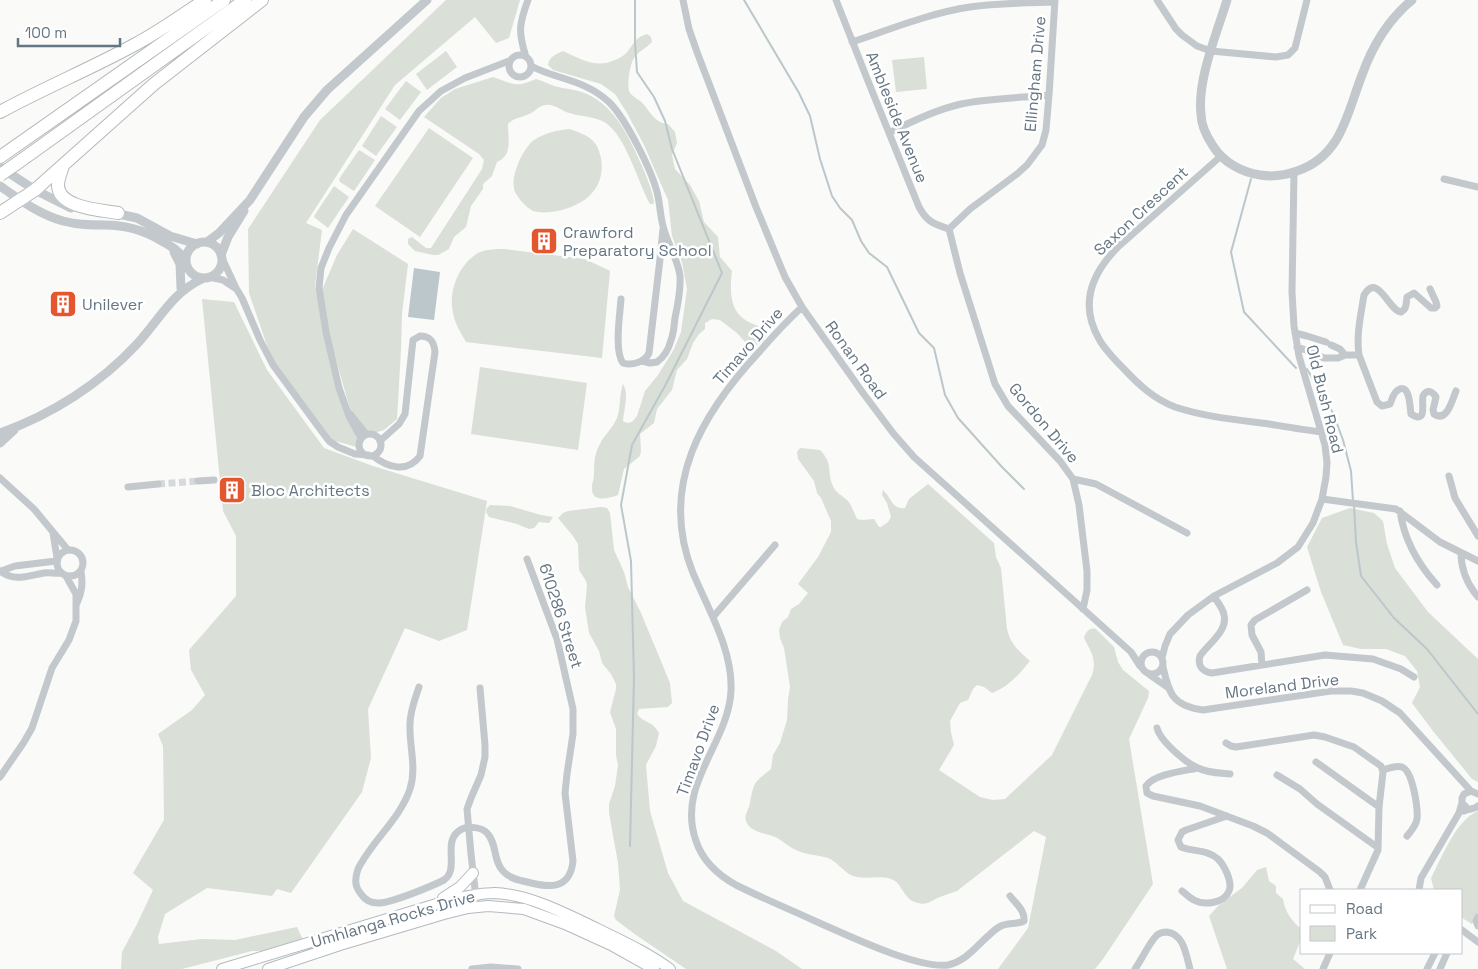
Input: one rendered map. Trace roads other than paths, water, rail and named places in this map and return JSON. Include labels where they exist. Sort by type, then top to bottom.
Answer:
[{"type":"highway","points":[[0,112],[135,45],[205,0]]},
{"type":"highway","points":[[0,160],[224,0]]},
{"type":"highway","points":[[0,175],[245,0]]},
{"type":"highway","points":[[0,213],[35,190],[154,84],[262,0]]},
{"type":"highway","points":[[64,164],[58,187],[59,192],[66,200],[75,204],[118,213]]},
{"type":"main road","points":[[419,909],[454,892],[473,873]]},
{"type":"main road","name":"Umhlanga Rocks Drive","points":[[222,969],[453,899],[475,894],[495,893],[519,896],[544,904],[640,950],[670,969]]},
{"type":"main road","name":"Umhlanga Rocks Drive","points":[[270,969],[340,945],[477,906],[513,907],[533,912],[602,941],[654,969]]},
{"type":"street","points":[[0,433],[18,427],[66,401],[103,376],[138,343],[179,291],[217,272],[220,268],[228,237],[304,117],[344,74],[427,0]]},
{"type":"street","points":[[491,68],[510,72],[520,78],[529,69],[529,61],[520,41],[520,26],[528,0]]},
{"type":"street","name":"Ronan Road","points":[[682,0],[697,52],[756,207],[779,264],[802,307],[892,434],[902,445],[1131,652],[1140,666]]},
{"type":"street","name":"Ambleside Avenue","points":[[836,0],[923,214],[935,224],[950,229]]},
{"type":"street","points":[[1157,0],[1182,35],[1197,46],[1211,51],[1276,57],[1288,55],[1293,51],[1307,0]]},
{"type":"street","points":[[1227,0],[1211,51],[1202,89],[1200,115],[1208,138],[1221,156],[1237,168],[1249,173],[1262,175],[1294,173],[1309,167],[1325,155],[1336,142],[1346,121],[1362,74],[1374,49],[1392,21],[1412,0]]},
{"type":"street","points":[[852,42],[959,9],[1055,1]]},
{"type":"street","name":"Ellingham Drive","points":[[950,229],[970,209],[1017,174],[1037,153],[1044,140],[1055,1]]},
{"type":"street","points":[[510,72],[508,67],[520,41]]},
{"type":"street","points":[[364,436],[351,422],[339,388],[326,332],[319,288],[321,268],[329,248],[346,215],[419,111],[441,92],[464,78],[520,55],[526,57]]},
{"type":"street","points":[[529,69],[562,77],[586,86],[610,103],[619,114],[644,159],[657,192],[663,225],[680,273],[680,289],[673,334],[661,360],[656,363],[642,361],[627,364],[621,360],[619,339],[621,299]]},
{"type":"street","points":[[889,133],[935,112],[960,104],[1049,95]]},
{"type":"street","name":"Saxon Crescent","points":[[1221,156],[1104,261],[1095,278],[1090,294],[1089,306],[1093,324],[1104,347],[1119,364],[1148,392],[1168,404],[1229,419],[1322,432]]},
{"type":"street","points":[[0,160],[35,190],[70,208],[93,212],[118,213],[137,218],[170,236],[197,244]]},
{"type":"street","name":"Old Bush Road","points":[[1162,658],[1170,634],[1188,615],[1214,596],[1277,563],[1298,547],[1313,523],[1322,499],[1327,463],[1322,432],[1297,348],[1295,333],[1292,292],[1294,173]]},
{"type":"street","points":[[1444,179],[1478,186]]},
{"type":"street","points":[[0,186],[47,216],[87,226],[106,225],[134,228],[146,233],[168,244],[181,254],[194,274],[223,280],[236,288]]},
{"type":"street","points":[[179,291],[190,249],[197,244],[207,242],[219,233],[250,200]]},
{"type":"street","points":[[642,361],[647,357],[648,353],[663,225]]},
{"type":"street","name":"Gordon Drive","points":[[950,229],[960,273],[995,384],[1008,406],[1060,461],[1073,480],[1079,505],[1088,571],[1088,590],[1083,609]]},
{"type":"street","points":[[207,242],[216,247],[222,256],[273,365],[329,441],[338,448],[356,454],[370,455],[380,450],[378,439],[372,434],[364,436],[359,443],[364,454],[370,455],[398,468],[412,464],[420,456],[434,347],[430,339],[424,336],[415,338],[412,345],[405,414],[392,431],[378,439]]},
{"type":"street","points":[[168,244],[180,264],[179,291]]},
{"type":"street","points":[[1430,289],[1436,302],[1436,307],[1431,308],[1414,293],[1407,297],[1406,307],[1401,312],[1394,310],[1379,289],[1373,288],[1366,291],[1360,324],[1359,355],[1377,402],[1382,406],[1390,404],[1396,391],[1403,389],[1410,399],[1411,414],[1419,416],[1423,413],[1424,409],[1423,396],[1428,392],[1432,392],[1436,397],[1434,414],[1442,416],[1447,411],[1456,391]]},
{"type":"street","name":"Timavo Drive","points":[[802,307],[751,360],[723,394],[712,410],[695,443],[685,472],[681,509],[684,540],[693,571],[714,617],[728,663],[731,683],[730,702],[725,720],[698,780],[693,797],[690,814],[697,844],[707,862],[718,873],[750,892],[880,950],[932,965],[947,965],[960,960],[1001,926],[1024,921],[1023,911],[1010,896]]},
{"type":"street","points":[[1295,333],[1327,343],[1340,349],[1346,356]]},
{"type":"street","points":[[1297,348],[1324,358],[1359,355]]},
{"type":"street","points":[[0,443],[18,427]]},
{"type":"street","points":[[346,450],[360,448]]},
{"type":"street","points":[[1449,476],[1455,498],[1478,536]]},
{"type":"street","points":[[0,479],[34,509],[68,550]]},
{"type":"street","points":[[198,481],[214,480]]},
{"type":"street","points":[[1073,480],[1096,484],[1187,533]]},
{"type":"street","points":[[128,487],[158,484]]},
{"type":"street","points":[[1322,499],[1400,511],[1440,542],[1478,561]]},
{"type":"street","points":[[1400,511],[1403,528],[1414,554],[1437,585]]},
{"type":"street","points":[[0,777],[32,728],[52,668],[68,640],[76,621],[76,594],[56,566],[57,559],[52,530]]},
{"type":"street","points":[[714,617],[775,545]]},
{"type":"street","points":[[0,571],[15,566],[57,559],[64,551],[68,550],[77,552],[81,556],[83,566],[81,571],[82,591],[77,604]]},
{"type":"street","points":[[1461,553],[1466,581],[1478,597]]},
{"type":"street","name":"610286 Street","points":[[469,828],[482,830],[489,835],[500,867],[511,878],[540,886],[553,886],[566,879],[571,871],[573,861],[565,793],[573,734],[572,709],[557,639],[528,559]]},
{"type":"street","points":[[0,571],[11,577],[19,578],[44,573],[74,576],[81,571]]},
{"type":"street","points":[[1262,665],[1261,652],[1252,635],[1251,625],[1254,620],[1307,590]]},
{"type":"street","points":[[1214,596],[1224,614],[1224,623],[1216,638],[1200,656],[1199,660],[1203,670],[1207,672],[1212,673],[1325,655],[1365,657],[1401,669],[1414,677]]},
{"type":"street","points":[[1163,667],[1156,674],[1150,674],[1144,672],[1140,666],[1141,658],[1146,653],[1165,646]]},
{"type":"street","name":"Ronan Road","points":[[1131,652],[1143,656]]},
{"type":"street","points":[[1153,652],[1159,654],[1162,658],[1167,687]]},
{"type":"street","name":"Moreland Drive","points":[[1150,674],[1167,687],[1180,703],[1194,709],[1203,710],[1331,691],[1363,693],[1382,701],[1400,713],[1471,793]]},
{"type":"street","points":[[418,687],[410,720],[413,774],[410,788],[397,814],[358,869],[355,879],[358,890],[369,901],[383,903],[444,880],[450,875],[452,870],[451,849],[453,839],[460,830],[469,828]]},
{"type":"street","points":[[477,906],[468,807],[482,775],[485,757],[480,688]]},
{"type":"street","points":[[1157,728],[1159,735],[1168,746],[1198,768],[1230,774]]},
{"type":"street","points":[[1226,743],[1236,747],[1306,736],[1325,737],[1354,747],[1380,766],[1383,770],[1379,807],[1378,847],[1360,889]]},
{"type":"street","points":[[1316,762],[1379,807]]},
{"type":"street","points":[[1383,770],[1402,767],[1410,776],[1416,802],[1417,817],[1415,825],[1407,836]]},
{"type":"street","points":[[1198,768],[1151,781],[1146,786],[1147,793],[1200,806],[1267,833],[1310,864],[1325,878],[1330,889]]},
{"type":"street","points":[[1277,775],[1300,789],[1317,804],[1378,847]]},
{"type":"street","points":[[1419,889],[1422,878],[1460,813],[1462,798],[1471,793]]},
{"type":"street","points":[[1462,803],[1468,809]]},
{"type":"street","points":[[1460,813],[1478,806]]},
{"type":"street","points":[[1182,891],[1194,900],[1204,903],[1217,901],[1228,893],[1230,888],[1228,876],[1223,864],[1205,852],[1181,847],[1178,840],[1182,832],[1186,830],[1227,816]]},
{"type":"street","points":[[1478,917],[1476,922],[1478,926]]},
{"type":"street","points":[[1463,931],[1478,942]]},
{"type":"street","points":[[1135,969],[1156,937],[1164,932],[1171,933],[1180,939],[1186,952],[1190,969]]},
{"type":"street","points":[[1463,936],[1471,937]]},
{"type":"street","points":[[1323,969],[1330,954]]},
{"type":"street","points":[[1428,969],[1436,954]]},
{"type":"street","points":[[1440,969],[1447,954]]},
{"type":"street","points":[[268,956],[270,969]]},
{"type":"street","points":[[472,969],[491,967],[518,969]]},
{"type":"waterway","points":[[630,846],[634,678],[631,561],[621,505],[632,445],[666,384],[722,273],[672,149],[665,121],[654,97],[637,72],[635,0]]},
{"type":"waterway","points":[[744,0],[799,93],[810,116],[820,159],[832,196],[840,208],[852,220],[861,241],[869,253],[887,267],[919,333],[934,348],[945,395],[958,418],[1024,489]]},
{"type":"waterway","points":[[1251,179],[1231,252],[1244,312],[1296,368]]},
{"type":"waterway","points":[[1307,369],[1333,413],[1343,440],[1351,471],[1353,501]]},
{"type":"waterway","points":[[1354,505],[1356,542],[1361,576],[1394,618],[1427,649],[1478,714]]},
{"type":"tunnel","points":[[158,484],[198,481]]},
{"type":"place","name":"Crawford Preparatory School","points":[[544,241]]},
{"type":"place","name":"Unilever","points":[[63,304]]},
{"type":"place","name":"Bloc Architects","points":[[232,490]]}]
